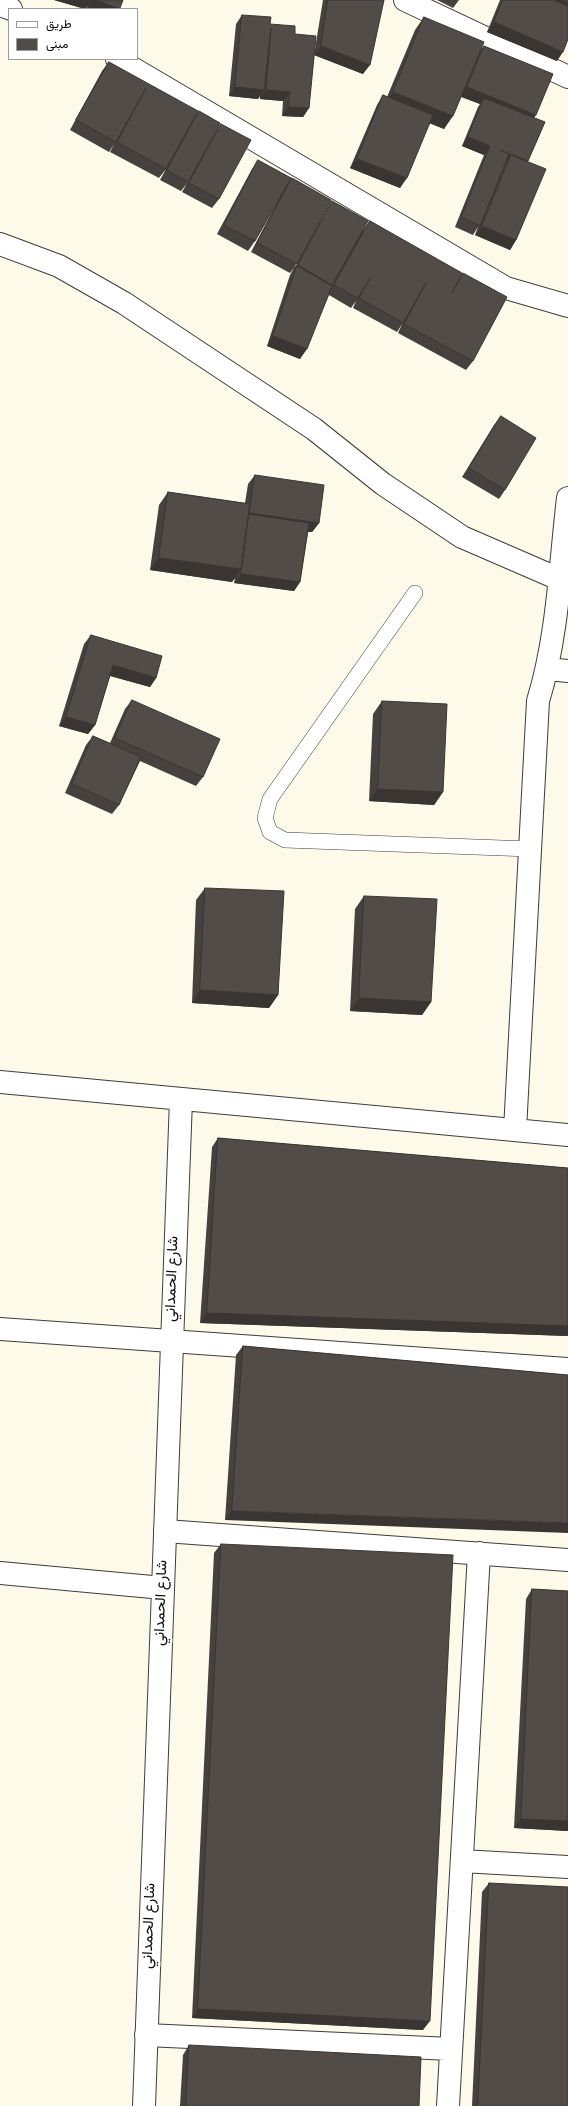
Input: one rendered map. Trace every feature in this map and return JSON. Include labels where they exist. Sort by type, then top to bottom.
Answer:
[{"type":"street","points":[[404,0],[568,77]]},
{"type":"street","points":[[119,60],[506,288],[568,306]]},
{"type":"street","points":[[0,244],[59,266],[124,303],[314,429],[383,484],[462,537],[559,579]]},
{"type":"street","points":[[515,1130],[538,701],[558,670],[559,579],[568,498]]},
{"type":"street","points":[[0,1082],[568,1135]]},
{"type":"street","name":"شارع الحمداني","points":[[144,2106],[181,1099]]},
{"type":"street","points":[[0,1329],[568,1369]]},
{"type":"street","points":[[165,1531],[568,1560]]},
{"type":"street","points":[[448,2106],[479,1553]]},
{"type":"street","points":[[0,1573],[163,1588]]},
{"type":"street","points":[[462,1861],[568,1867]]},
{"type":"street","points":[[146,2035],[451,2049]]},
{"type":"lane","points":[[415,593],[270,799],[265,818],[270,832],[285,840],[530,849]]},
{"type":"building","points":[[95,0],[123,0],[120,8]]},
{"type":"building","points":[[328,0],[384,0],[370,65],[321,46]]},
{"type":"building","points":[[503,0],[554,0],[568,6],[568,39],[563,52],[494,22]]},
{"type":"building","points":[[560,0],[568,0],[568,3]]},
{"type":"building","points":[[242,15],[271,17],[270,24],[295,26],[295,34],[316,36],[309,108],[288,107],[290,92],[266,90],[271,28],[264,90],[235,87]]},
{"type":"building","points":[[424,17],[484,42],[453,116],[393,92]]},
{"type":"building","points":[[484,46],[553,74],[536,115],[467,87]]},
{"type":"building","points":[[109,62],[198,111],[166,169],[117,142],[146,88],[116,142],[76,120]]},
{"type":"building","points":[[383,95],[433,115],[407,178],[357,159]]},
{"type":"building","points":[[484,98],[545,122],[528,161],[500,150],[509,154],[480,226],[461,217],[490,146],[468,137]]},
{"type":"building","points":[[199,111],[220,123],[188,182],[167,170]]},
{"type":"building","points":[[221,124],[251,140],[219,199],[189,183]]},
{"type":"building","points":[[511,155],[546,169],[516,240],[482,226]]},
{"type":"building","points":[[258,160],[291,178],[255,241],[224,225]]},
{"type":"building","points":[[292,178],[331,200],[297,264],[257,243]]},
{"type":"building","points":[[332,201],[368,221],[332,285],[298,265]]},
{"type":"building","points":[[370,221],[462,273],[452,293],[463,273],[507,297],[473,361],[404,324],[426,283],[403,323],[359,298],[370,278],[358,298],[334,285]]},
{"type":"building","points":[[297,266],[332,286],[307,349],[273,336]]},
{"type":"building","points":[[501,416],[536,438],[505,490],[469,468]]},
{"type":"building","points":[[255,475],[324,485],[319,523],[249,513]]},
{"type":"building","points":[[168,492],[250,504],[241,569],[159,558]]},
{"type":"building","points":[[249,514],[309,523],[300,582],[241,574]]},
{"type":"building","points":[[91,635],[162,656],[156,678],[113,665],[95,725],[66,717]]},
{"type":"building","points":[[132,700],[220,739],[203,777],[115,738]]},
{"type":"building","points":[[382,701],[447,704],[443,792],[378,789]]},
{"type":"building","points":[[93,736],[141,757],[119,805],[72,784]]},
{"type":"building","points":[[205,888],[284,891],[278,995],[200,990]]},
{"type":"building","points":[[364,896],[437,899],[431,1002],[359,998]]},
{"type":"building","points":[[218,1138],[568,1168],[568,1326],[207,1313]]},
{"type":"building","points":[[243,1346],[568,1375],[568,1523],[232,1511]]},
{"type":"building","points":[[221,1544],[453,1555],[430,2021],[198,2009]]},
{"type":"building","points":[[532,1589],[568,1591],[568,1821],[521,1819]]},
{"type":"building","points":[[489,1883],[568,1887],[568,2106],[478,2106]]},
{"type":"building","points":[[189,2045],[421,2057],[419,2106],[186,2106]]}]
